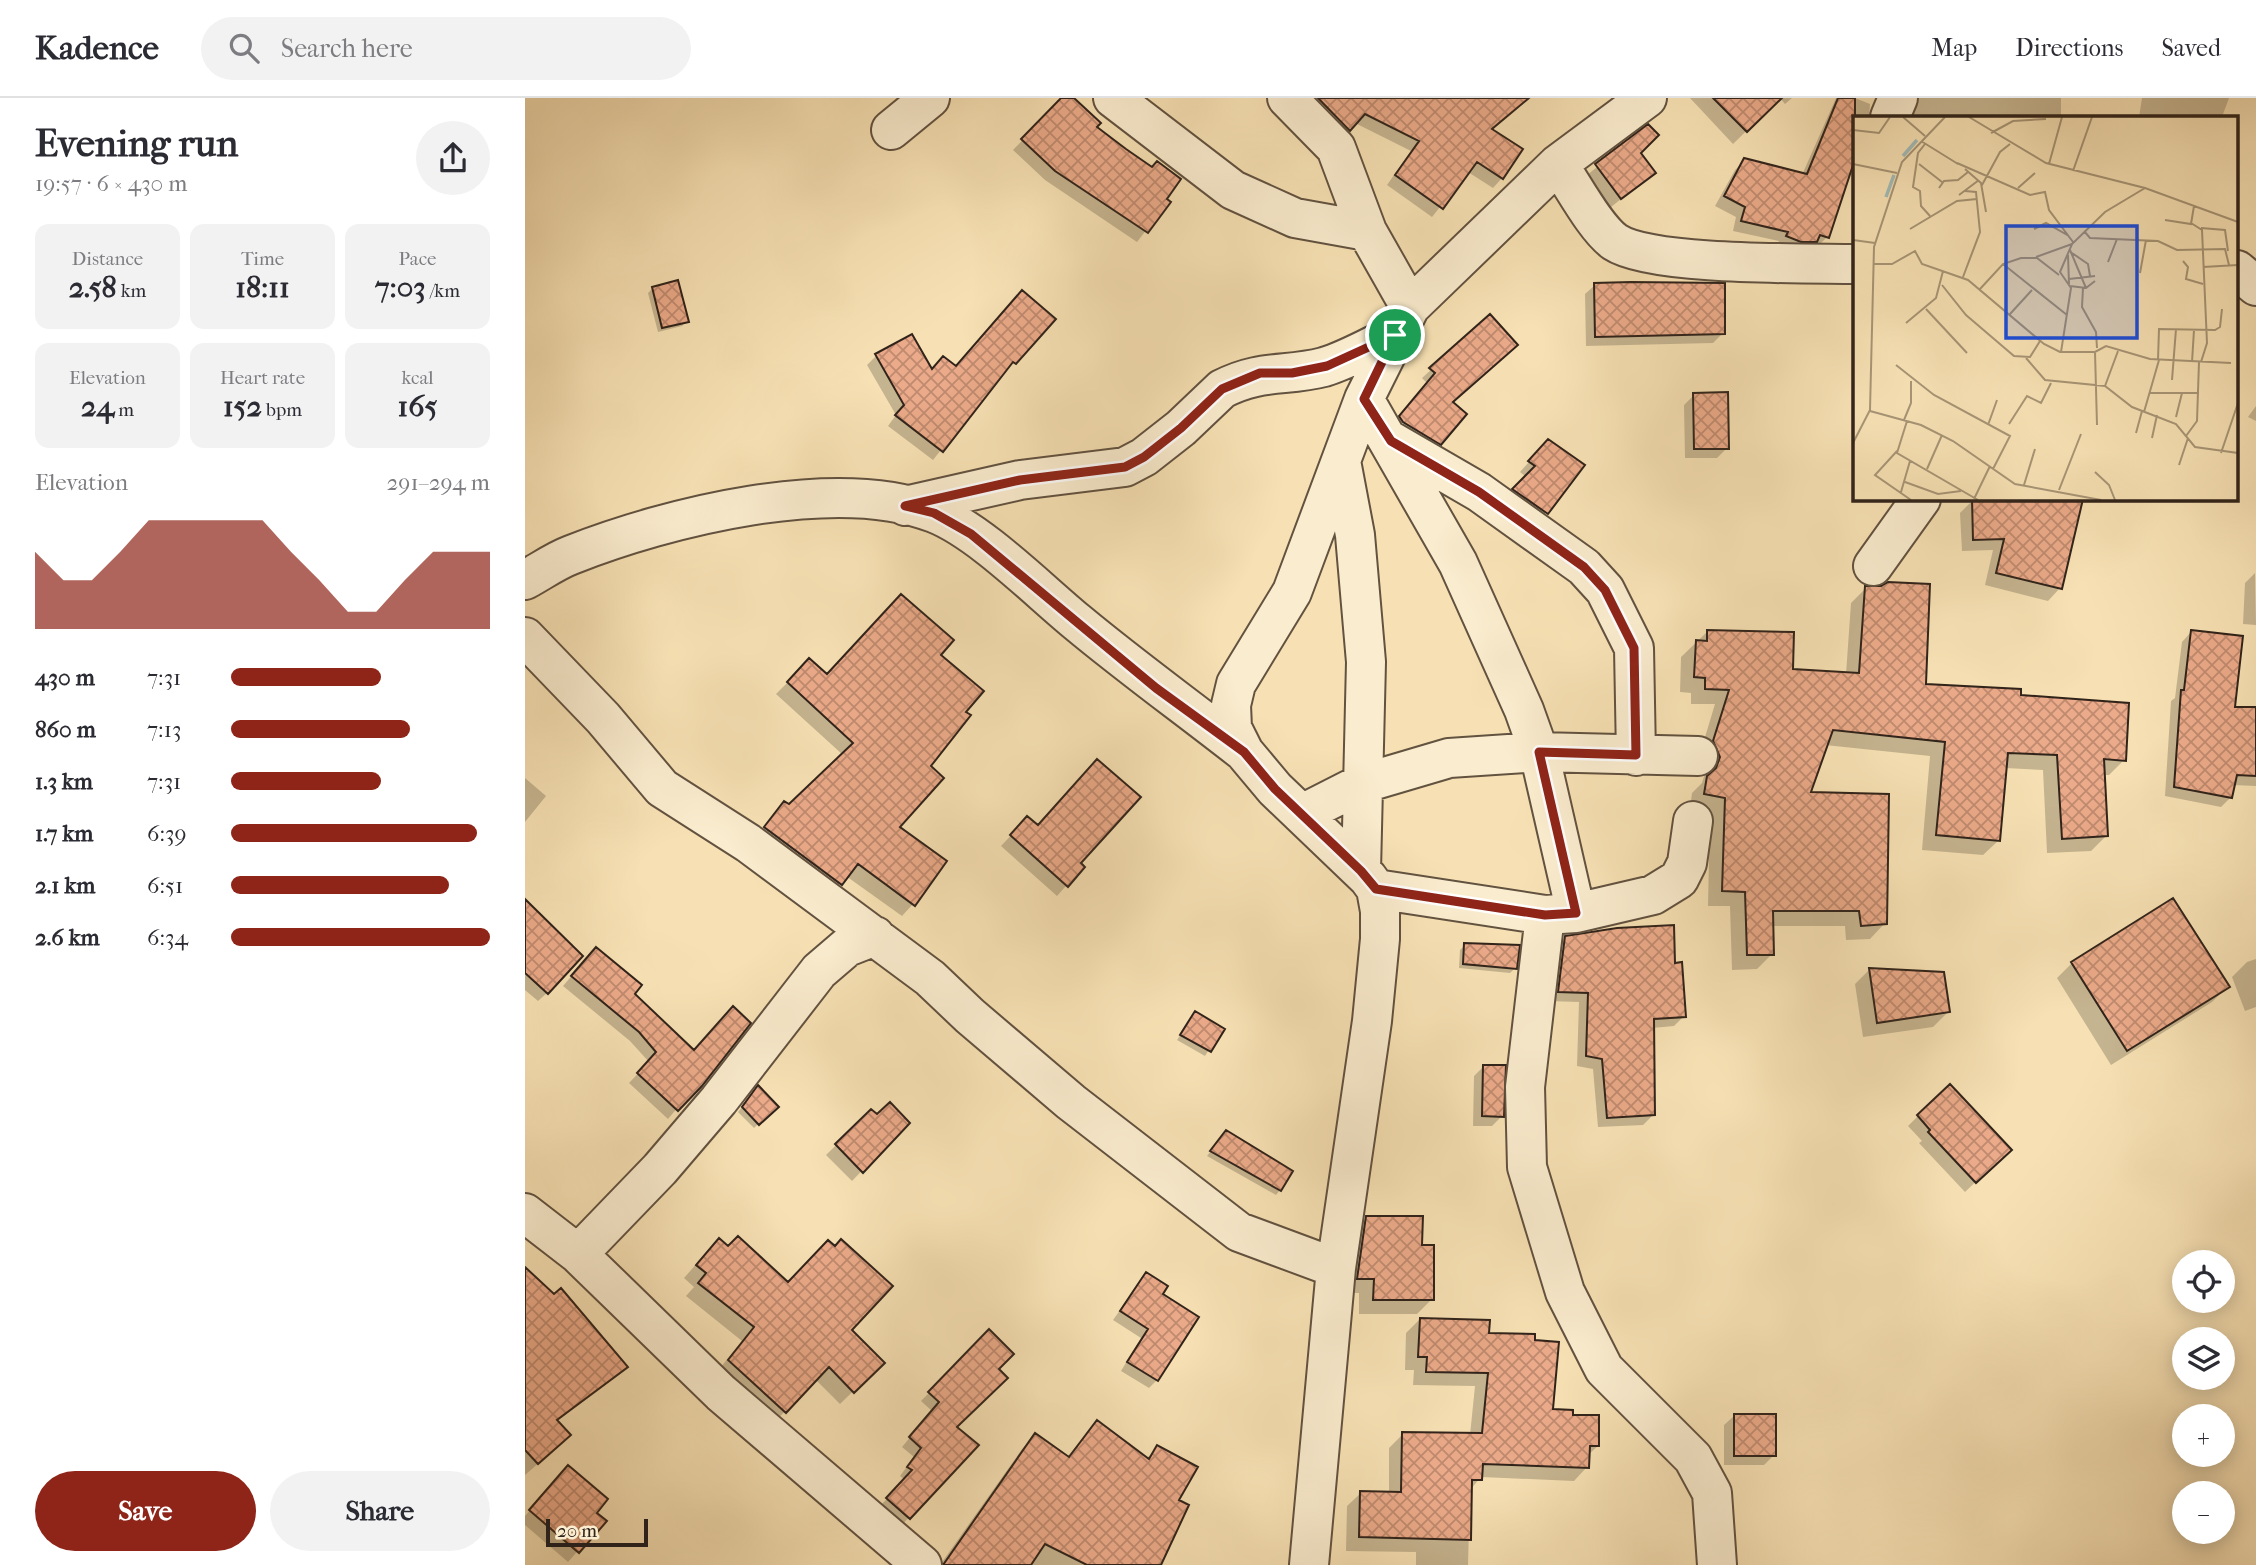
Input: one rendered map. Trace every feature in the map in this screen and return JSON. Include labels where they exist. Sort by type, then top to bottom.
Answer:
[{"type":"street","points":[[891,130],[930,98]]},
{"type":"street","points":[[1113,98],[1233,190],[1295,218],[1367,231]]},
{"type":"street","points":[[1244,752],[1232,728],[1231,705],[1236,684],[1292,592],[1364,399],[1403,321],[1336,148],[1287,98]]},
{"type":"street","points":[[905,506],[1020,480],[1125,467],[1144,457],[1222,389],[1236,382],[1260,373],[1292,373],[1327,366],[1403,321],[1558,164],[1647,98]]},
{"type":"street","points":[[1889,116],[1898,98]]},
{"type":"street","points":[[1558,164],[1615,242],[1636,251],[1669,257],[1853,256]]},
{"type":"street","points":[[2239,272],[2256,286]]},
{"type":"street","points":[[1364,399],[1391,441],[1458,563],[1524,710],[1539,752],[1561,914],[1525,1087],[1527,1167],[1565,1292],[1604,1369],[1693,1458],[1712,1493],[1717,1565]]},
{"type":"street","points":[[1391,441],[1479,492],[1584,567],[1605,590],[1634,648],[1636,755]]},
{"type":"street","points":[[1309,1565],[1336,1268],[1372,1021],[1380,939],[1380,911],[1368,880],[1361,784],[1366,662],[1355,535],[1341,461]]},
{"type":"street","points":[[525,580],[569,555],[720,509],[834,499],[905,506],[934,513],[971,534],[1156,688],[1244,752],[1368,880],[1561,914],[1653,895],[1679,879],[1687,863],[1693,821]]},
{"type":"street","points":[[1873,565],[1920,500]]},
{"type":"street","points":[[525,638],[603,718],[662,788],[748,843],[930,978],[970,1016],[1071,1102],[1239,1232],[1336,1268]]},
{"type":"street","points":[[1302,814],[1361,784],[1449,758],[1539,752],[1698,755]]},
{"type":"street","points":[[577,1254],[660,1169],[719,1100],[819,971],[847,947],[875,936]]},
{"type":"street","points":[[525,1213],[577,1254],[721,1393],[922,1565]]},
{"type":"building","points":[[1061,98],[1074,98],[1101,123],[1097,127],[1126,149],[1152,167],[1157,161],[1181,179],[1167,199],[1171,202],[1148,233],[1055,171],[1021,139]]},
{"type":"building","points":[[1318,98],[1529,98],[1492,129],[1523,149],[1503,179],[1477,162],[1443,209],[1395,175],[1419,141],[1365,114],[1350,131]]},
{"type":"building","points":[[1713,98],[1782,98],[1747,132]]},
{"type":"building","points":[[1838,98],[1855,98],[1853,165],[1829,238],[1820,235],[1817,242],[1801,242],[1786,236],[1788,232],[1741,221],[1745,207],[1724,196],[1744,158],[1807,174]]},
{"type":"building","points":[[1648,124],[1659,135],[1641,153],[1656,173],[1621,199],[1595,164]]},
{"type":"building","points":[[678,280],[689,322],[662,328],[652,287]]},
{"type":"building","points":[[1594,283],[1725,283],[1725,334],[1595,337]]},
{"type":"building","points":[[1022,290],[1056,319],[1016,364],[1013,362],[943,452],[895,415],[904,405],[875,354],[912,334],[932,369],[943,356],[956,366]]},
{"type":"building","points":[[1490,314],[1518,345],[1453,402],[1467,414],[1441,445],[1403,422],[1399,416],[1435,373],[1429,368]]},
{"type":"building","points":[[1728,392],[1729,449],[1694,449],[1693,393]]},
{"type":"building","points":[[1548,439],[1585,465],[1548,514],[1512,489],[1535,466],[1528,461]]},
{"type":"building","points":[[1972,500],[2083,500],[2062,589],[1996,573],[2004,539],[1973,540]]},
{"type":"building","points":[[1888,582],[1930,584],[1926,684],[2021,689],[2021,695],[2129,703],[2126,761],[2104,759],[2108,836],[2062,839],[2057,755],[2008,753],[2000,841],[1936,835],[1945,742],[1833,730],[1811,792],[1889,794],[1887,924],[1861,926],[1859,911],[1773,911],[1774,955],[1747,955],[1745,892],[1722,891],[1725,798],[1704,794],[1707,776],[1716,768],[1720,757],[1713,741],[1729,690],[1705,689],[1705,678],[1694,677],[1696,640],[1707,641],[1707,630],[1794,632],[1793,669],[1859,673],[1865,586],[1881,586]]},
{"type":"building","points":[[901,594],[954,640],[941,655],[984,691],[966,712],[971,715],[931,766],[944,778],[900,827],[947,861],[915,906],[858,864],[842,885],[764,827],[784,801],[789,804],[853,743],[787,682],[809,658],[827,674]]},
{"type":"building","points":[[2191,630],[2243,636],[2235,707],[2256,707],[2256,776],[2237,775],[2232,798],[2174,787],[2181,690],[2184,690]]},
{"type":"building","points":[[1097,759],[1141,797],[1081,863],[1085,867],[1068,887],[1010,835],[1027,816],[1038,825]]},
{"type":"building","points":[[2173,898],[2230,987],[2127,1051],[2071,962]]},
{"type":"building","points":[[525,899],[583,956],[548,994],[525,973]]},
{"type":"building","points":[[1674,925],[1675,963],[1682,962],[1686,1017],[1654,1019],[1655,1115],[1607,1118],[1602,1059],[1586,1056],[1588,993],[1558,992],[1565,936],[1617,928]]},
{"type":"building","points":[[1464,943],[1520,945],[1517,969],[1463,964]]},
{"type":"building","points":[[596,947],[642,985],[635,994],[694,1050],[733,1006],[751,1023],[702,1086],[678,1111],[637,1073],[656,1052],[639,1032],[571,976]]},
{"type":"building","points":[[1869,968],[1944,972],[1950,1012],[1877,1023]]},
{"type":"building","points":[[1195,1011],[1225,1029],[1211,1052],[1180,1035]]},
{"type":"building","points":[[1483,1065],[1506,1065],[1504,1117],[1482,1116]]},
{"type":"building","points":[[1950,1084],[2012,1150],[1976,1183],[1928,1132],[1930,1130],[1917,1115]]},
{"type":"building","points":[[758,1085],[779,1107],[759,1125],[742,1107]]},
{"type":"building","points":[[890,1102],[910,1123],[863,1173],[835,1144],[871,1109],[877,1114]]},
{"type":"building","points":[[1226,1130],[1293,1171],[1281,1191],[1210,1151]]},
{"type":"building","points":[[1366,1216],[1423,1216],[1422,1245],[1434,1245],[1434,1300],[1373,1300],[1374,1279],[1357,1279]]},
{"type":"building","points":[[738,1236],[788,1282],[828,1240],[835,1246],[841,1239],[893,1286],[852,1330],[885,1363],[854,1393],[829,1367],[786,1413],[728,1360],[754,1327],[698,1283],[706,1273],[696,1265],[719,1238],[728,1246]]},
{"type":"building","points":[[525,1267],[554,1294],[561,1288],[628,1367],[557,1420],[571,1435],[538,1464],[525,1450]]},
{"type":"building","points":[[1146,1272],[1168,1286],[1163,1294],[1199,1317],[1158,1381],[1127,1362],[1148,1329],[1120,1311]]},
{"type":"building","points":[[1420,1318],[1490,1320],[1489,1333],[1535,1334],[1535,1340],[1559,1342],[1553,1409],[1573,1410],[1573,1415],[1599,1415],[1599,1446],[1590,1446],[1589,1468],[1483,1464],[1482,1480],[1472,1480],[1471,1540],[1359,1537],[1360,1491],[1401,1492],[1402,1432],[1482,1433],[1488,1373],[1426,1372],[1427,1357],[1418,1357]]},
{"type":"building","points":[[989,1329],[1014,1354],[999,1369],[1008,1378],[957,1427],[979,1445],[910,1519],[886,1498],[912,1470],[907,1467],[921,1448],[909,1437],[939,1402],[928,1392]]},
{"type":"building","points":[[1734,1414],[1776,1414],[1776,1456],[1734,1456]]},
{"type":"building","points":[[1097,1420],[1149,1459],[1157,1445],[1198,1467],[1179,1500],[1189,1505],[1161,1565],[1087,1565],[1045,1544],[1031,1565],[943,1565],[1035,1433],[1069,1457]]},
{"type":"building","points":[[568,1465],[608,1499],[597,1513],[607,1521],[579,1553],[529,1510]]},
{"type":"route","points":[[1395,335],[1364,399],[1391,441],[1479,492],[1584,567],[1605,590],[1634,648],[1636,755],[1539,752],[1576,913],[1545,915],[1376,889],[1361,871],[1275,789],[1244,752],[1201,718],[1156,688],[971,534],[934,513],[905,506],[1020,480],[1125,467],[1144,457],[1181,428],[1222,389],[1236,382],[1260,373],[1292,373],[1327,366],[1395,335]]}]
